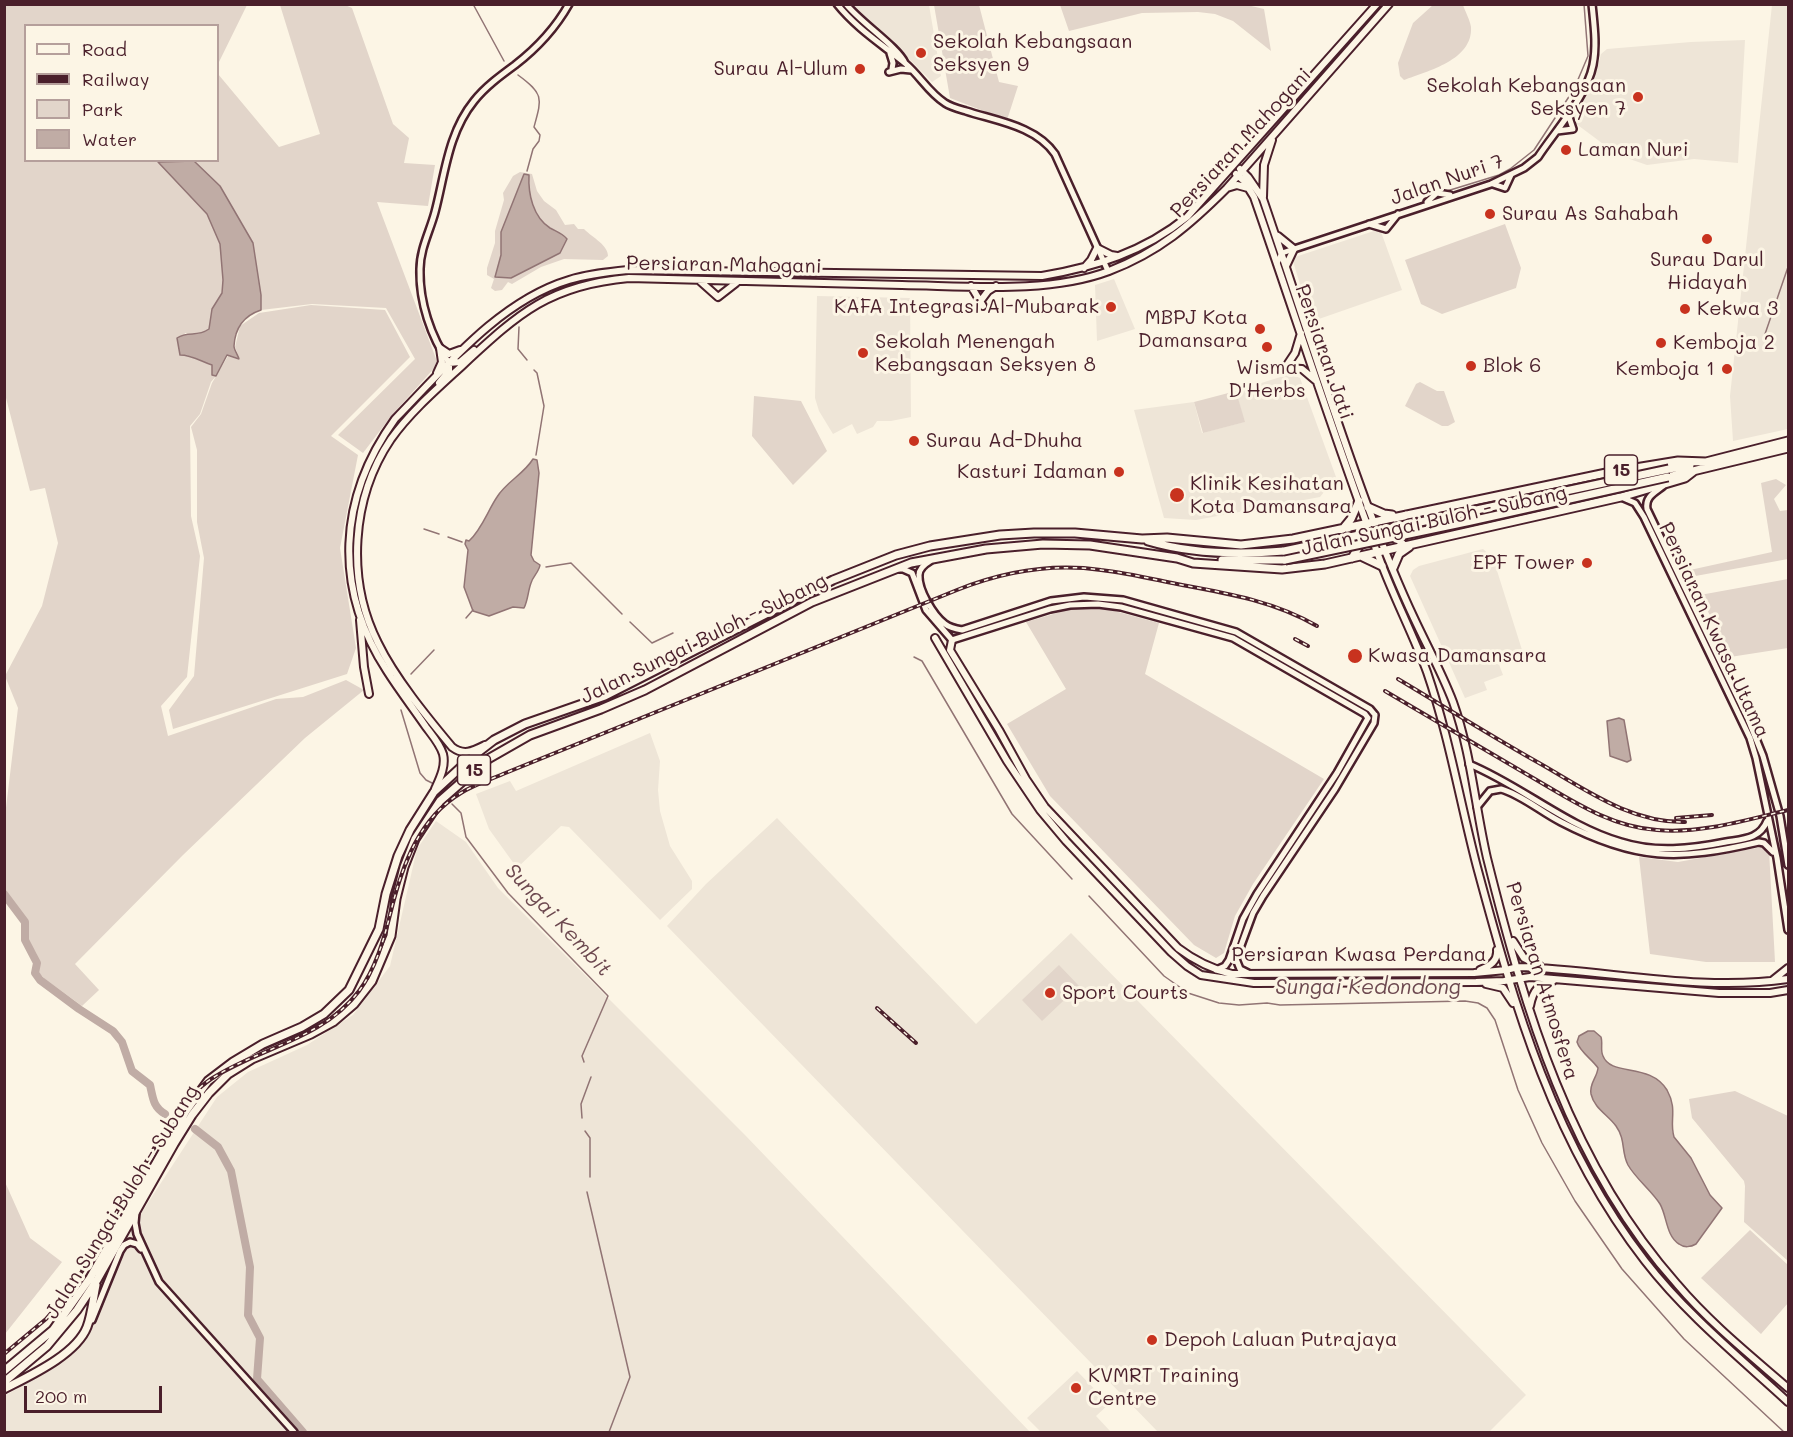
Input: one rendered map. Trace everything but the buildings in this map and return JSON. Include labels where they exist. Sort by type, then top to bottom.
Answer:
[{"type":"highway","name":"Jalan Sungai Buloh - Subang","points":[[4,1382],[47,1346],[61,1331],[97,1280],[192,1115],[220,1082],[252,1059],[333,1022],[354,1004],[372,981],[391,936],[396,898],[415,838],[440,801],[465,777],[488,759],[530,735],[601,710],[645,690],[812,602],[887,571],[934,558],[986,549],[1043,544],[1090,545],[1177,558],[1285,560],[1471,521],[1788,441]]},
{"type":"highway","name":"Jalan Sungai Buloh - Subang","points":[[1142,539],[1171,548],[1222,553],[1284,551],[1668,473],[1694,471],[1788,448]]},
{"type":"highway","name":"Jalan Sungai Buloh - Subang","points":[[4,1371],[53,1330],[90,1278],[186,1111],[208,1081],[233,1062],[263,1044],[302,1027],[324,1014],[349,990],[379,929],[386,894],[402,846],[434,792],[494,740],[525,723],[605,696],[833,580],[896,555],[930,546],[1012,534],[1075,533],[1241,545],[1342,530],[1397,516],[1611,471],[1678,462],[1706,462]]},
{"type":"highway","name":"Jalan Sungai Buloh - Subang","points":[[1177,558],[1193,563],[1282,569],[1325,564],[1621,497],[1685,478],[1694,471]]},
{"type":"highway","points":[[1359,501],[1356,512],[1342,530],[1351,535],[1356,542],[1358,548],[1355,557],[1368,558],[1382,566]]},
{"type":"highway","name":"Jalan Sungai Buloh - Subang","points":[[1368,507],[1384,514],[1397,516]]},
{"type":"highway","points":[[1404,546],[1395,535],[1394,529],[1407,514]]},
{"type":"highway","points":[[1393,568],[1399,554],[1417,543]]},
{"type":"highway","points":[[4,1389],[47,1367],[72,1346],[86,1329],[97,1280]]},
{"type":"main road","name":"Persiaran Mahogani","points":[[434,792],[443,768],[442,751],[386,670],[372,644],[359,614],[353,591],[347,546],[360,483],[366,466],[383,435],[395,419],[494,321],[521,301],[568,280],[628,270],[1042,276],[1104,263],[1160,236],[1180,222],[1233,167],[1377,4]]},
{"type":"main road","name":"Persiaran Mahogani","points":[[494,740],[471,752],[464,753],[452,747],[387,659],[369,623],[361,590],[357,546],[362,503],[375,468],[391,440],[428,398],[501,330],[528,309],[548,299],[569,290],[604,281],[629,279],[996,286],[1043,285],[1108,272],[1143,257],[1190,225],[1227,188],[1389,4]]},
{"type":"main road","points":[[1263,199],[1264,165],[1273,136]]},
{"type":"main road","name":"Persiaran Jati","points":[[1233,167],[1263,199],[1368,507],[1377,552]]},
{"type":"main road","name":"Persiaran Jati","points":[[1240,173],[1254,197],[1359,501],[1370,523]]},
{"type":"main road","points":[[1227,188],[1241,185],[1249,188]]},
{"type":"main road","points":[[1275,234],[1294,249],[1286,266]]},
{"type":"main road","points":[[1083,268],[1091,260],[1097,248],[1111,255],[1120,256]]},
{"type":"main road","points":[[700,280],[718,297],[739,281]]},
{"type":"main road","points":[[971,286],[983,302],[988,291],[996,286]]},
{"type":"main road","points":[[428,398],[449,371],[450,363],[460,362],[491,334],[501,330]]},
{"type":"main road","points":[[1301,333],[1295,353],[1285,368],[1306,371],[1318,383]]},
{"type":"main road","points":[[440,348],[452,354],[467,347]]},
{"type":"main road","points":[[434,379],[441,366],[440,348]]},
{"type":"main road","name":"Persiaran Atmosfera","points":[[1370,523],[1386,550],[1453,703],[1470,764],[1487,857],[1529,1008],[1556,1087],[1568,1113],[1619,1209],[1661,1265],[1705,1315],[1788,1388]]},
{"type":"main road","name":"Persiaran Atmosfera","points":[[1377,552],[1426,671],[1450,749],[1475,858],[1518,1011],[1547,1091],[1563,1126],[1600,1194],[1629,1239],[1669,1290],[1699,1321],[1788,1402]]},
{"type":"main road","points":[[359,614],[369,694]]},
{"type":"main road","name":"Persiaran Kwasa Perdana","points":[[935,638],[1007,761],[1040,810],[1066,841],[1171,952],[1201,975],[1254,983],[1476,982],[1521,977],[1719,993],[1770,993],[1788,990]]},
{"type":"main road","name":"Persiaran Kwasa Perdana","points":[[949,638],[950,650],[1045,807],[1178,948],[1192,959],[1216,970],[1233,974],[1474,973],[1518,967],[1719,983],[1788,979]]},
{"type":"main road","points":[[1508,933],[1524,958],[1546,968]]},
{"type":"main road","points":[[1474,973],[1490,966],[1496,959],[1496,936]]},
{"type":"main road","points":[[1770,981],[1788,968]]},
{"type":"main road","points":[[1529,1008],[1536,988],[1560,979]]},
{"type":"main road","points":[[1476,982],[1503,988],[1518,1011]]},
{"type":"main road","points":[[1770,993],[1788,995]]},
{"type":"street","points":[[450,363],[432,333],[427,316],[420,268],[423,247],[435,212],[447,157],[453,139],[476,98],[555,28],[569,4]]},
{"type":"street","points":[[837,4],[858,27],[906,64],[946,105],[1015,126],[1034,134],[1049,146],[1055,154],[1108,272]]},
{"type":"street","points":[[846,4],[871,30],[903,56],[906,64]]},
{"type":"street","name":"Jalan Nuri 7","points":[[1282,253],[1421,206],[1437,193],[1451,196],[1491,184],[1499,184],[1505,188],[1512,174],[1524,168],[1538,156],[1581,93],[1593,67],[1596,44],[1592,4]]},
{"type":"street","points":[[889,52],[892,58],[891,70],[911,70]]},
{"type":"street","points":[[1555,132],[1559,129],[1573,129],[1568,116],[1569,112]]},
{"type":"street","points":[[1368,224],[1386,228],[1398,214]]},
{"type":"street","points":[[1277,263],[1282,253]]},
{"type":"street","name":"Persiaran Kwasa Utama","points":[[1664,485],[1648,499],[1646,504],[1648,515],[1748,718],[1763,756],[1780,816],[1788,865]]},
{"type":"street","name":"Persiaran Kwasa Utama","points":[[1621,497],[1635,503],[1644,517],[1750,738],[1777,858],[1788,930]]},
{"type":"street","points":[[934,558],[925,564],[918,575],[930,607],[944,623],[951,628],[962,630]]},
{"type":"street","points":[[887,571],[903,569],[912,573],[926,610],[949,638]]},
{"type":"street","points":[[949,638],[962,630],[1051,601],[1084,597],[1123,600],[1236,632],[1370,709],[1375,716],[1374,723],[1335,789],[1253,913],[1236,959],[1240,969],[1248,973]]},
{"type":"street","points":[[949,638],[1062,607],[1083,604],[1121,607],[1233,638],[1365,714],[1368,718]]},
{"type":"street","points":[[944,623],[949,638]]},
{"type":"street","points":[[1216,970],[1225,966],[1229,960],[1243,920],[1257,894],[1329,786],[1368,718],[1375,716]]},
{"type":"street","points":[[1470,764],[1596,833],[1622,843],[1673,849],[1699,847],[1751,837],[1762,831],[1768,819]]},
{"type":"street","points":[[1329,786],[1335,789]]},
{"type":"street","points":[[1477,807],[1490,791],[1501,789],[1584,834],[1618,848],[1658,855],[1687,855],[1759,842],[1770,847],[1777,858]]},
{"type":"street","points":[[1780,816],[1788,824]]},
{"type":"street","points":[[1786,845],[1788,839]]},
{"type":"street","points":[[136,1210],[137,1234],[154,1274],[165,1290],[294,1432]]},
{"type":"street","points":[[86,1329],[101,1298],[113,1262],[124,1245],[130,1242],[137,1244],[146,1255]]},
{"type":"shaded area","name":"Sekolah Kebangsaan Seksyen 9","points":[[853,5],[929,5],[941,76],[932,82]]},
{"type":"shaded area","points":[[1772,5],[1788,5],[1788,429],[1733,441],[1730,396]]},
{"type":"shaded area","name":"Sekolah Kebangsaan Seksyen 7","points":[[1745,40],[1738,163],[1694,159],[1647,165],[1618,155],[1575,123],[1572,114],[1594,81],[1601,54],[1607,49]]},
{"type":"shaded area","points":[[1380,229],[1402,290],[1316,320],[1310,317],[1292,258]]},
{"type":"shaded area","name":"KAFA Integrasi Al-Mubarak","points":[[1114,279],[1135,329],[1097,341],[1095,285]]},
{"type":"shaded area","name":"Sekolah Menengah Kebangsaan Seksyen 8","points":[[817,296],[910,298],[911,417],[877,421],[873,427],[857,434],[852,424],[833,434],[819,411],[815,398]]},
{"type":"shaded area","points":[[1290,374],[1300,378],[1336,477],[1320,497],[1196,520],[1164,518],[1134,410],[1194,402],[1202,433],[1244,422],[1236,391]]},
{"type":"shaded area","points":[[1483,549],[1493,558],[1522,650],[1497,659],[1503,675],[1484,682],[1487,690],[1465,698],[1410,576],[1419,566]]},
{"type":"shaded area","points":[[650,733],[660,761],[658,790],[660,811],[670,846],[692,881],[692,889],[660,920],[569,827],[561,826],[517,868],[489,829],[476,794],[510,781],[516,791]]},
{"type":"shaded area","points":[[777,818],[976,1024],[1071,933],[1526,1395],[1489,1432],[1158,1432],[667,926],[706,884]]},
{"type":"shaded area","points":[[436,821],[466,842],[498,888],[745,1135],[1030,1432],[5,1432],[4,1396],[51,1370],[76,1349],[93,1323],[127,1235],[217,1097],[248,1072],[307,1045],[353,1015],[390,966],[417,849]]},
{"type":"shaded area","name":"KVMRT Training Centre","points":[[1077,1371],[1109,1404],[1096,1416],[1111,1432],[1041,1432],[1027,1418]]},
{"type":"green space","points":[[5,5],[247,5],[219,62],[219,24],[24,24],[24,162],[159,162],[207,214],[220,244],[222,293],[212,309],[209,329],[201,334],[185,333],[179,347],[180,355],[212,365],[212,375],[216,376],[211,382],[200,414],[190,426],[191,516],[200,556],[187,677],[161,706],[168,736],[276,699],[303,697],[346,680],[364,690],[305,738],[183,855],[75,964],[99,990],[82,1006],[38,972],[39,963],[36,953],[28,940],[27,921],[5,890],[5,816],[18,708],[5,676],[42,606],[58,543],[45,488],[30,491],[5,394]]},
{"type":"green space","points":[[280,5],[345,5],[352,8],[393,124],[409,138],[404,163],[435,165],[428,206],[377,202],[438,364],[392,415],[363,453],[338,435],[415,359],[386,308],[312,304],[261,310],[261,295],[220,186],[195,162],[219,162],[219,75],[279,147],[320,134]]},
{"type":"green space","points":[[934,5],[979,5],[999,82],[1018,86],[1007,120],[950,98]]},
{"type":"green space","points":[[1060,5],[1247,5],[1264,9],[1271,51],[1233,21],[1215,14],[1142,13],[1069,31]]},
{"type":"green space","points":[[1433,5],[1463,5],[1471,27],[1470,38],[1465,48],[1457,56],[1436,68],[1404,80],[1400,76],[1398,63],[1413,23]]},
{"type":"green space","points":[[520,172],[532,174],[537,191],[544,201],[556,210],[565,225],[574,224],[578,229],[584,229],[603,245],[608,256],[603,260],[564,259],[541,267],[512,284],[508,282],[502,290],[495,291],[491,288],[494,279],[487,275],[487,268],[495,243],[495,231],[504,200],[503,193],[513,176]]},
{"type":"green space","points":[[1505,224],[1521,268],[1516,288],[1442,314],[1421,304],[1405,260]]},
{"type":"green space","points":[[311,305],[385,310],[410,357],[331,436],[358,455],[340,548],[356,648],[347,674],[173,729],[169,710],[194,676],[204,558],[197,522],[197,450],[191,427],[201,414],[212,383],[228,356],[240,360],[235,347],[240,326],[259,313]]},
{"type":"green space","points":[[1420,382],[1437,391],[1444,391],[1455,422],[1442,426],[1405,406],[1416,384]]},
{"type":"green space","points":[[1236,391],[1245,422],[1203,433],[1194,402]]},
{"type":"green space","points":[[754,396],[801,401],[827,451],[793,485],[752,436]]},
{"type":"green space","points":[[1776,479],[1786,485],[1774,499],[1780,511],[1788,510],[1788,559],[1690,577],[1690,570],[1772,552],[1761,483]]},
{"type":"green space","points":[[1788,579],[1788,648],[1730,657],[1700,595]]},
{"type":"green space","points":[[1107,609],[1159,623],[1145,674],[1324,779],[1253,884],[1235,916],[1224,953],[1216,958],[1194,945],[1050,796],[1007,724],[1066,689],[1026,622],[1067,610]]},
{"type":"green space","points":[[1762,847],[1769,850],[1775,962],[1706,962],[1650,954],[1639,857],[1678,862]]},
{"type":"green space","name":"Sport Courts","points":[[1059,965],[1079,986],[1042,1021],[1022,1000]]},
{"type":"green space","points":[[1735,1091],[1788,1116],[1788,1261],[1744,1222],[1744,1181],[1692,1118],[1689,1099]]},
{"type":"green space","points":[[5,1182],[30,1238],[62,1262],[5,1334]]},
{"type":"green space","points":[[1750,1230],[1788,1265],[1788,1303],[1761,1334],[1701,1278]]},
{"type":"water","points":[[158,162],[195,162],[220,186],[253,243],[261,310],[245,319],[238,328],[234,346],[239,359],[227,355],[216,376],[212,375],[212,365],[180,355],[177,338],[209,329],[212,309],[222,293],[220,244],[207,214]]},
{"type":"water","points":[[524,174],[529,175],[529,190],[539,218],[567,239],[560,253],[511,278],[495,277],[501,255],[501,232]]},
{"type":"water","points":[[533,459],[537,460],[539,473],[531,555],[540,565],[531,583],[524,608],[513,607],[489,616],[473,611],[464,587],[468,550],[466,540],[469,541],[477,531],[501,492]]},
{"type":"water","points":[[1619,718],[1624,720],[1631,760],[1627,762],[1610,756],[1607,721]]},
{"type":"water","points":[[1588,1031],[1594,1031],[1601,1037],[1602,1054],[1607,1062],[1622,1069],[1651,1076],[1660,1081],[1667,1090],[1673,1109],[1674,1137],[1691,1158],[1710,1195],[1722,1208],[1696,1244],[1683,1246],[1672,1236],[1660,1204],[1628,1165],[1619,1131],[1593,1099],[1591,1087],[1598,1068],[1577,1042],[1579,1036]]},
{"type":"waterway","name":"Sungai Kembit","points":[[473,4],[504,61]]},
{"type":"waterway","points":[[1447,191],[1499,175],[1534,150],[1574,89],[1588,56],[1584,4]]},
{"type":"waterway","name":"Sungai Kembit","points":[[518,75],[533,87],[539,97],[539,109],[534,127],[540,135],[533,149],[527,171]]},
{"type":"waterway","points":[[1764,337],[1788,267]]},
{"type":"waterway","name":"Sungai Kembit","points":[[519,327],[518,349],[527,360]]},
{"type":"waterway","name":"Sungai Kembit","points":[[534,370],[537,373],[544,406],[536,455]]},
{"type":"waterway","points":[[424,529],[439,534]]},
{"type":"waterway","points":[[448,537],[462,542]]},
{"type":"waterway","points":[[546,567],[571,563],[622,614]]},
{"type":"waterway","name":"Sungai Kembit","points":[[466,618],[473,610]]},
{"type":"waterway","points":[[630,622],[652,643],[673,633]]},
{"type":"waterway","name":"Sungai Kembit","points":[[411,674],[434,650]]},
{"type":"waterway","name":"Sungai Kedondong","points":[[914,657],[922,661],[1012,814],[1072,879]]},
{"type":"waterway","name":"Sungai Kembit","points":[[401,710],[420,773],[434,784]]},
{"type":"waterway","name":"Sungai Kembit","points":[[452,804],[461,813],[466,837],[508,893],[608,996],[582,1056],[584,1062]]},
{"type":"waterway","points":[[4,894],[25,922],[25,940],[37,963],[35,973],[40,980],[113,1031],[122,1042],[132,1071],[150,1085],[156,1105],[165,1114]]},
{"type":"waterway","name":"Sungai Kedondong","points":[[1089,896],[1164,976],[1188,993],[1219,1003],[1280,1005],[1465,1001],[1478,1003],[1487,1008],[1495,1020],[1518,1090],[1542,1143],[1575,1201],[1622,1269],[1684,1339],[1784,1432]]},
{"type":"waterway","name":"Sungai Kembit","points":[[582,1118],[581,1104],[591,1077]]},
{"type":"waterway","points":[[195,1129],[218,1147],[231,1171],[250,1267],[248,1315],[260,1338],[257,1379],[303,1432]]},
{"type":"waterway","name":"Sungai Kembit","points":[[585,1131],[590,1138],[590,1177]]},
{"type":"waterway","name":"Sungai Kembit","points":[[587,1192],[630,1377],[609,1432]]},
{"type":"railway","points":[[4,1354],[46,1319],[71,1290],[170,1121],[189,1098],[205,1083],[230,1068],[309,1032],[327,1021],[344,1008],[359,991],[379,953],[395,894],[414,844],[423,829],[446,803],[466,790],[957,590],[1009,574],[1064,568],[1120,573],[1249,599],[1284,610],[1317,626]]},
{"type":"railway","points":[[1295,639],[1308,646]]},
{"type":"railway","points":[[1398,679],[1609,803],[1645,817],[1685,822]]},
{"type":"railway","points":[[1385,691],[1574,802],[1622,823],[1657,830],[1690,830],[1788,810]]},
{"type":"railway","points":[[1676,818],[1712,815]]},
{"type":"railway","points":[[877,1008],[916,1043]]},
{"type":"place","name":"Sekolah Kebangsaan Seksyen 9","points":[[921,53]]},
{"type":"place","name":"Surau Al-Ulum","points":[[860,69]]},
{"type":"place","name":"Sekolah Kebangsaan Seksyen 7","points":[[1638,97]]},
{"type":"place","name":"Laman Nuri","points":[[1566,150]]},
{"type":"place","name":"Surau As Sahabah","points":[[1490,214]]},
{"type":"place","name":"Surau Darul Hidayah","points":[[1707,239]]},
{"type":"place","name":"KAFA Integrasi Al-Mubarak","points":[[1111,307]]},
{"type":"place","name":"Kekwa 3","points":[[1685,309]]},
{"type":"place","name":"MBPJ Kota Damansara","points":[[1260,329]]},
{"type":"place","name":"Kemboja 2","points":[[1661,343]]},
{"type":"place","name":"Wisma D'Herbs","points":[[1267,347]]},
{"type":"place","name":"Sekolah Menengah Kebangsaan Seksyen 8","points":[[863,353]]},
{"type":"place","name":"Blok 6","points":[[1471,366]]},
{"type":"place","name":"Kemboja 1","points":[[1727,369]]},
{"type":"place","name":"Surau Ad-Dhuha","points":[[914,441]]},
{"type":"place","name":"Kasturi Idaman","points":[[1119,472]]},
{"type":"place","name":"Klinik Kesihatan Kota Damansara","points":[[1177,495]]},
{"type":"place","name":"EPF Tower","points":[[1587,563]]},
{"type":"place","name":"Kwasa Damansara","points":[[1355,656]]},
{"type":"place","name":"Sport Courts","points":[[1050,993]]},
{"type":"place","name":"Depoh Laluan Putrajaya","points":[[1152,1340]]},
{"type":"place","name":"KVMRT Training Centre","points":[[1076,1388]]}]
